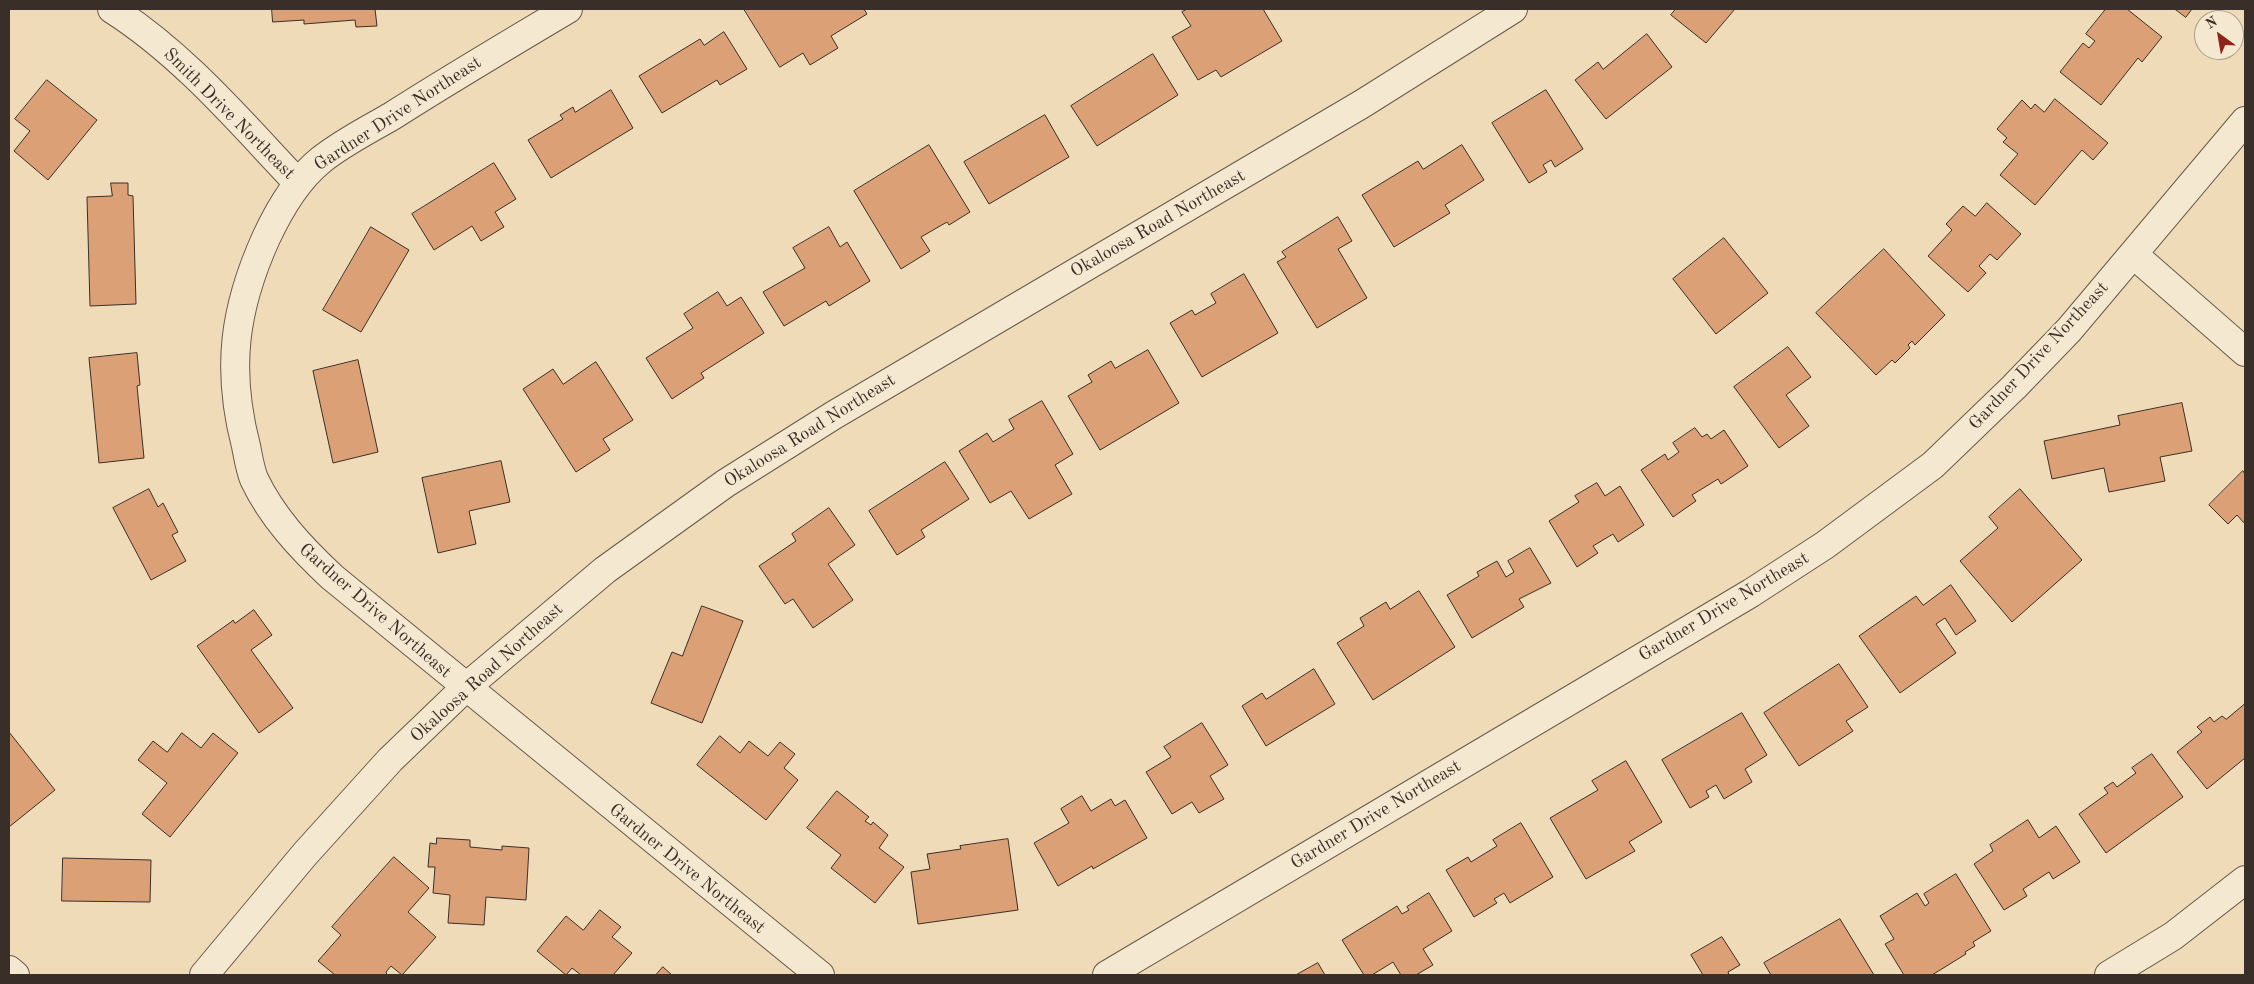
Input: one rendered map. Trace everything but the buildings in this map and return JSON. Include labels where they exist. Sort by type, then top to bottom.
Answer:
[{"type":"street","name":"Smith Drive Northeast","points":[[112,9],[153,38],[190,69],[298,183]]},
{"type":"street","name":"Gardner Drive Northeast","points":[[568,9],[452,78],[320,161],[298,183],[276,216],[250,274],[238,321],[235,352],[236,392],[242,431],[254,478],[274,512],[297,544],[332,578],[820,975]]},
{"type":"street","name":"Okaloosa Road Northeast","points":[[204,975],[311,846],[390,760],[465,688],[605,570],[726,482],[834,414],[1362,104],[1513,9]]},
{"type":"street","name":"Gardner Drive Northeast","points":[[1107,975],[1752,593],[1825,545],[1934,464],[2014,388],[2062,337],[2245,121]]},
{"type":"street","points":[[2133,254],[2245,352]]},
{"type":"street","points":[[2109,975],[2173,936],[2245,880]]},
{"type":"street","points":[[9,970],[14,975]]}]
